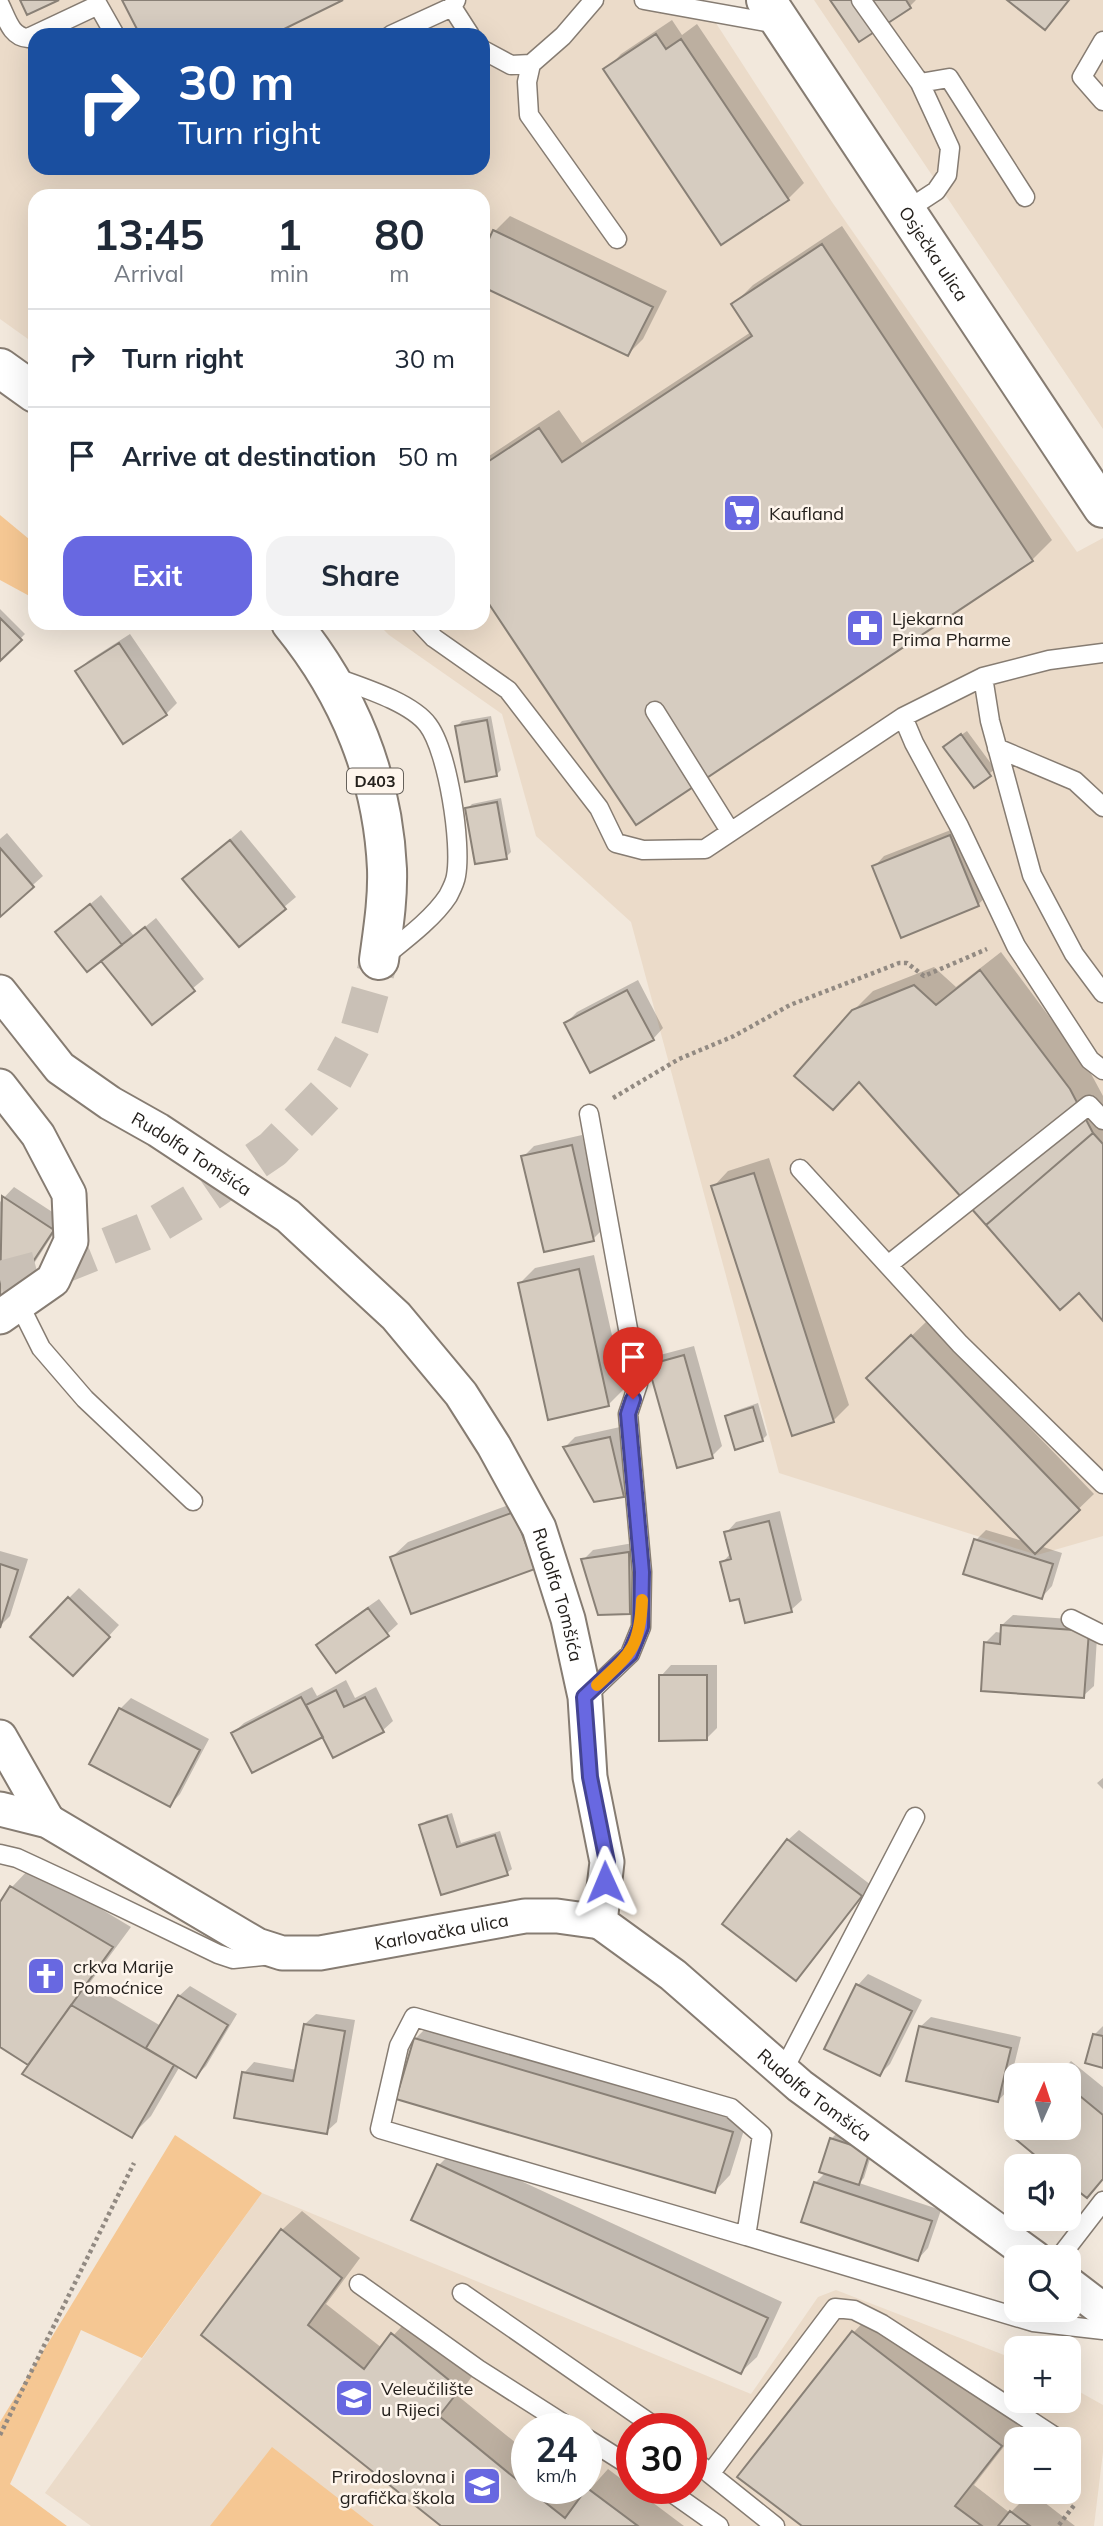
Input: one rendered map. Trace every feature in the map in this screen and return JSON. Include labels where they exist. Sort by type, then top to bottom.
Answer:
[{"type":"main road","name":"Osječka ulica","points":[[775,13],[1102,505]]},
{"type":"main road","points":[[0,368],[28,388]]},
{"type":"main road","name":"D403","points":[[296,630],[327,674],[354,724],[373,772],[383,819],[387,871],[386,907],[379,960]]},
{"type":"street","name":"Rudolfa Tomšića","points":[[0,992],[60,1068],[110,1103],[158,1130],[288,1216],[396,1316],[461,1394],[495,1446],[539,1528],[568,1619],[584,1697],[590,1777],[607,1862],[600,1922],[673,1975],[783,2071],[1017,2245]]},
{"type":"street","points":[[0,1086],[38,1135],[69,1194],[71,1241],[53,1280],[10,1310]]},
{"type":"street","points":[[0,1737],[48,1821]]},
{"type":"street","name":"Karlovačka ulica","points":[[0,1809],[48,1821],[257,1945],[282,1953],[320,1953],[525,1916],[557,1916],[600,1922]]},
{"type":"street","points":[[1081,2293],[1103,2310]]},
{"type":"lane","points":[[644,0],[775,13]]},
{"type":"lane","points":[[861,0],[920,83],[950,148],[947,175],[936,191],[907,210]]},
{"type":"lane","points":[[591,1],[563,36],[531,64],[527,82],[529,115],[617,239]]},
{"type":"lane","points":[[405,28],[454,4],[466,28]]},
{"type":"lane","points":[[0,5],[15,34],[28,38]]},
{"type":"lane","points":[[49,28],[98,5],[111,28]]},
{"type":"lane","points":[[1103,41],[1082,77],[1103,101]]},
{"type":"lane","points":[[490,54],[511,65],[531,64]]},
{"type":"lane","points":[[920,83],[949,78],[1025,197]]},
{"type":"lane","points":[[427,630],[508,690],[599,808],[616,843],[643,850],[705,849],[903,717],[983,677],[1049,660],[1103,653]]},
{"type":"lane","points":[[327,674],[403,705],[428,725],[448,779],[454,816],[456,879],[447,897],[410,936],[379,960]]},
{"type":"lane","points":[[983,677],[990,721],[1032,875],[1074,954],[1103,993]]},
{"type":"lane","points":[[655,711],[730,831]]},
{"type":"lane","points":[[903,717],[1013,937],[1090,1060],[1103,1070]]},
{"type":"lane","points":[[997,748],[1075,781],[1103,807]]},
{"type":"lane","points":[[888,1265],[1089,1105],[1103,1120]]},
{"type":"lane","points":[[584,1697],[630,1654],[641,1627],[642,1572],[628,1414],[638,1384],[589,1114]]},
{"type":"lane","points":[[800,1169],[960,1344],[1103,1484]]},
{"type":"lane","points":[[10,1310],[85,1399],[193,1501]]},
{"type":"lane","points":[[1071,1619],[1103,1635]]},
{"type":"lane","points":[[783,2071],[915,1817]]},
{"type":"lane","name":"Karlovačka ulica","points":[[0,1854],[17,1858],[218,1954],[233,1959],[248,1959],[282,1953]]},
{"type":"lane","points":[[746,2235],[762,2135],[731,2108],[414,2017],[399,2046],[380,2129],[1033,2322],[1103,2330]]},
{"type":"lane","points":[[1069,2245],[1103,2201]]},
{"type":"lane","points":[[359,2284],[478,2369],[547,2413]]},
{"type":"lane","points":[[462,2293],[635,2413]]},
{"type":"lane","points":[[710,2474],[835,2308],[854,2310],[882,2324],[1042,2427]]},
{"type":"lane","points":[[707,2471],[775,2526]]},
{"type":"lane","points":[[688,2504],[719,2526]]},
{"type":"path","points":[[589,1114],[679,1059],[734,1036],[790,1005],[899,963],[907,962],[924,976],[1013,937]]},
{"type":"path","points":[[0,2435],[134,2163]]},
{"type":"path","points":[[1059,2525],[1075,2504]]},
{"type":"shaded area","points":[[0,0],[701,0],[832,202],[1077,552],[1103,538],[1103,1536],[1037,1555],[779,1473],[631,922],[536,836],[502,714],[384,630],[490,630],[490,189],[28,189],[28,339],[0,319]]},
{"type":"shaded area","points":[[814,0],[1103,0],[1103,429]]},
{"type":"shaded area","points":[[0,515],[28,538],[28,595],[0,580]]},
{"type":"shaded area","points":[[175,2135],[262,2193],[142,2358],[81,2330],[10,2484],[67,2526],[0,2526],[0,2422]]},
{"type":"shaded area","points":[[262,2193],[751,2394],[818,2297],[836,2290],[1004,2355],[1004,2413],[1081,2413],[1081,2393],[1103,2405],[1103,2452],[1094,2526],[91,2526],[45,2493]]},
{"type":"shaded area","points":[[272,2447],[374,2526],[210,2526]]},
{"type":"building","points":[[20,0],[59,0],[27,15]]},
{"type":"building","points":[[122,0],[343,0],[286,28],[136,28]]},
{"type":"building","points":[[830,0],[906,0],[911,8],[859,42]]},
{"type":"building","points":[[1007,0],[1069,0],[1045,30]]},
{"type":"building","points":[[656,34],[666,49],[681,39],[789,200],[721,245],[603,69]]},
{"type":"building","points":[[493,230],[653,307],[628,356],[490,290],[490,237]]},
{"type":"building","name":"Kaufland","points":[[822,244],[1033,561],[636,825],[490,606],[490,460],[539,428],[562,462],[752,336],[731,304]]},
{"type":"building","points":[[0,618],[22,640],[0,661]]},
{"type":"building","points":[[119,643],[167,715],[123,744],[75,671]]},
{"type":"building","points":[[487,720],[497,776],[465,782],[455,726]]},
{"type":"building","points":[[961,734],[991,776],[974,788],[943,747]]},
{"type":"building","points":[[497,802],[507,859],[475,864],[465,808]]},
{"type":"building","points":[[950,835],[979,906],[901,938],[872,866]]},
{"type":"building","points":[[230,840],[286,909],[239,947],[182,879]]},
{"type":"building","points":[[0,848],[34,887],[0,917]]},
{"type":"building","points":[[90,904],[122,945],[87,972],[55,932]]},
{"type":"building","points":[[145,927],[195,991],[152,1025],[101,961]]},
{"type":"building","points":[[980,970],[1070,1089],[1093,1133],[986,1225],[859,1082],[833,1110],[794,1076],[852,1010],[914,985],[936,1005]]},
{"type":"building","points":[[627,990],[654,1040],[590,1073],[564,1023]]},
{"type":"building","points":[[1093,1133],[1103,1144],[1103,1321],[1079,1293],[1060,1310],[986,1225]]},
{"type":"building","points":[[572,1145],[594,1241],[544,1252],[521,1156]]},
{"type":"building","points":[[754,1173],[834,1422],[792,1436],[711,1186]]},
{"type":"building","points":[[2,1196],[54,1230],[7,1301],[0,1296]]},
{"type":"building","points":[[579,1269],[609,1406],[548,1420],[518,1283]]},
{"type":"building","points":[[911,1335],[1080,1510],[1035,1554],[866,1378]]},
{"type":"building","points":[[684,1355],[713,1458],[677,1468],[648,1365]]},
{"type":"building","points":[[753,1407],[763,1441],[735,1450],[725,1416]]},
{"type":"building","points":[[610,1437],[624,1497],[594,1502],[563,1447]]},
{"type":"building","points":[[514,1512],[535,1569],[411,1614],[390,1557]]},
{"type":"building","points":[[769,1521],[792,1612],[745,1623],[739,1599],[730,1601],[720,1562],[731,1559],[724,1532]]},
{"type":"building","points":[[974,1539],[1053,1564],[1042,1599],[963,1574]]},
{"type":"building","points":[[629,1552],[630,1614],[598,1615],[581,1559]]},
{"type":"building","points":[[0,1564],[18,1570],[0,1628]]},
{"type":"building","points":[[68,1597],[110,1637],[73,1676],[30,1637]]},
{"type":"building","points":[[368,1608],[389,1636],[336,1673],[316,1645]]},
{"type":"building","points":[[1001,1625],[1089,1631],[1084,1698],[981,1691],[984,1642],[1000,1644]]},
{"type":"building","points":[[659,1675],[707,1675],[707,1740],[659,1741]]},
{"type":"building","points":[[336,1690],[344,1707],[365,1697],[384,1732],[333,1758],[306,1705]]},
{"type":"building","points":[[301,1697],[323,1737],[252,1773],[231,1733]]},
{"type":"building","points":[[119,1708],[200,1750],[170,1807],[89,1764]]},
{"type":"building","points":[[447,1816],[457,1847],[495,1835],[508,1875],[441,1895],[419,1825]]},
{"type":"building","points":[[787,1839],[862,1896],[796,1981],[722,1924]]},
{"type":"building","name":"crkva Marije Pomoćnice","points":[[10,1886],[113,1947],[28,2065],[0,2047],[0,1902]]},
{"type":"building","points":[[856,1984],[912,2011],[880,2076],[824,2049]]},
{"type":"building","points":[[178,1995],[228,2025],[196,2078],[146,2048]]},
{"type":"building","points":[[71,2005],[174,2065],[132,2138],[22,2074]]},
{"type":"building","points":[[304,2024],[345,2031],[327,2134],[234,2118],[242,2072],[293,2081]]},
{"type":"building","points":[[919,2026],[1011,2048],[1007,2063],[1004,2063],[1004,2077],[998,2102],[906,2081]]},
{"type":"building","points":[[1093,2034],[1103,2036],[1103,2068],[1085,2063]]},
{"type":"building","points":[[414,2038],[733,2132],[715,2193],[396,2099]]},
{"type":"building","points":[[1082,2098],[1103,2115],[1103,2179],[1087,2198],[1081,2193],[1081,2154],[1034,2154],[1017,2140],[1082,2140]]},
{"type":"building","points":[[830,2138],[870,2151],[859,2185],[819,2172]]},
{"type":"building","points":[[437,2164],[768,2318],[741,2374],[411,2220]]},
{"type":"building","points":[[814,2182],[932,2221],[918,2261],[801,2222]]},
{"type":"building","points":[[281,2229],[342,2278],[308,2325],[364,2369],[391,2333],[460,2389],[439,2416],[511,2475],[511,2504],[547,2504],[565,2518],[575,2504],[602,2504],[602,2499],[638,2526],[441,2526],[201,2335]]},
{"type":"building","points":[[852,2331],[1002,2446],[955,2506],[982,2526],[802,2526],[737,2477]]},
{"type":"building","points":[[1010,2511],[1030,2526],[998,2526]]},
{"type":"tunnel","points":[[0,1280],[66,1263],[146,1231],[206,1195],[273,1149],[325,1095],[358,1034],[379,960]]},
{"type":"slow traffic","points":[[597,1685],[630,1654],[641,1627],[642,1600]]},
{"type":"place","name":"Kaufland","points":[[742,513]]},
{"type":"place","name":"Ljekarna Prima Pharme","points":[[865,628]]},
{"type":"place","name":"crkva Marije Pomoćnice","points":[[46,1976]]},
{"type":"place","name":"Veleučilište u Rijeci","points":[[354,2398]]},
{"type":"place","name":"Prirodoslovna i grafička škola","points":[[482,2486]]},
{"type":"route","points":[[605,1882],[607,1862],[590,1777],[584,1697],[630,1654],[641,1627],[642,1572],[628,1414],[633,1399]]}]
